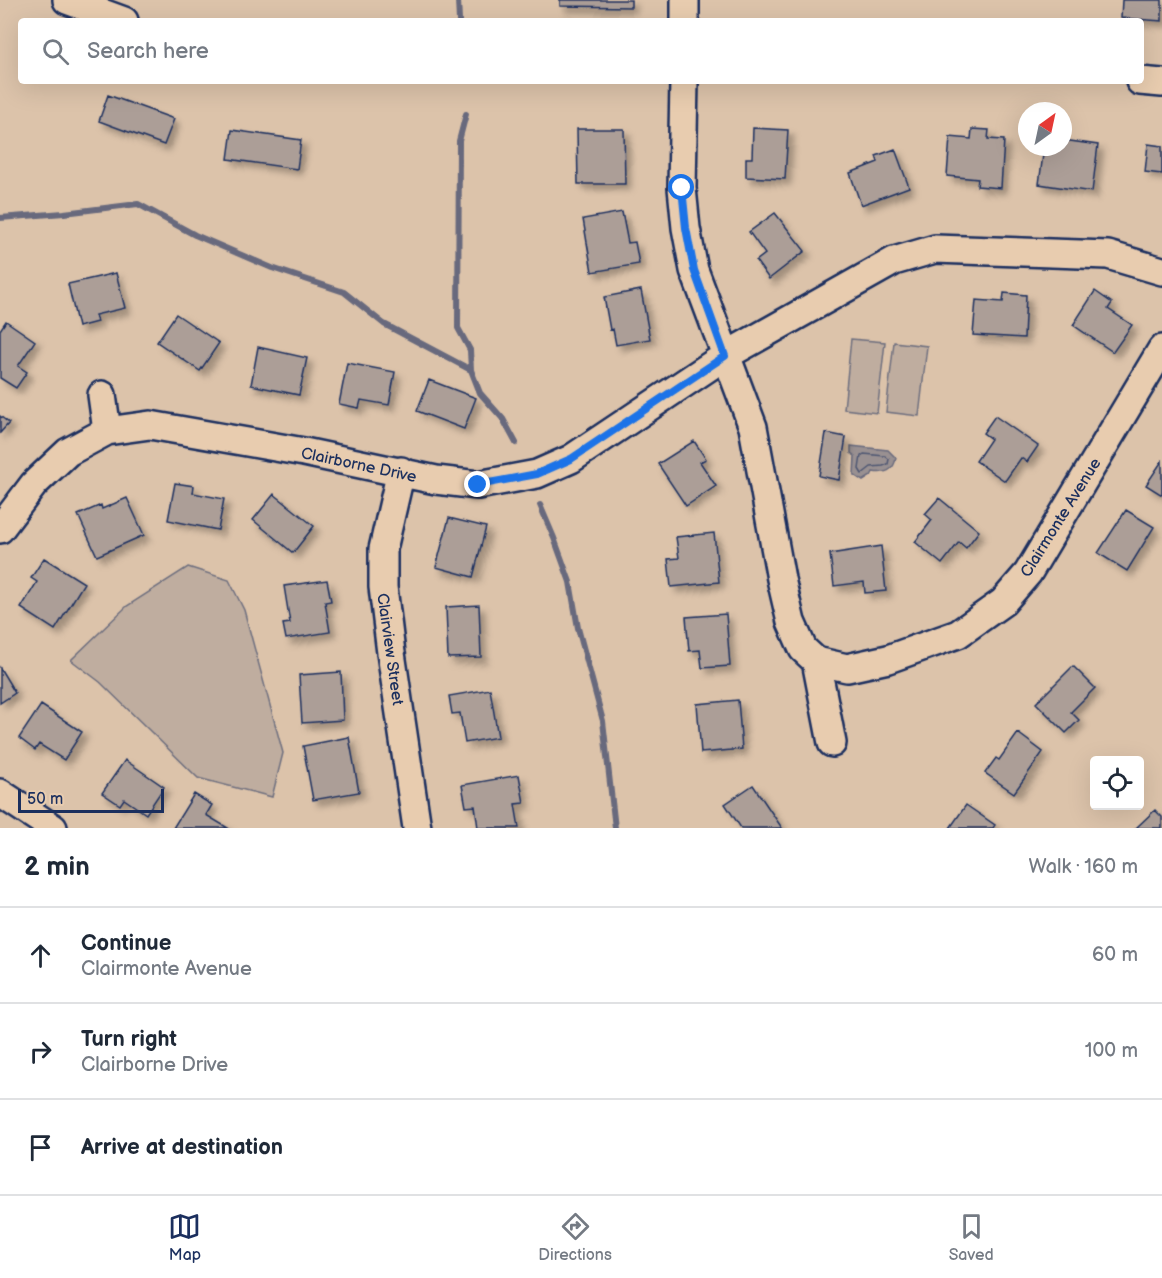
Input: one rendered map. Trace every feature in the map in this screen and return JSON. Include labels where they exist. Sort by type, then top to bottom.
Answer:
[{"type":"street","points":[[67,0],[116,18]]},
{"type":"street","points":[[685,0],[685,18]]},
{"type":"street","points":[[1144,81],[1162,83]]},
{"type":"street","points":[[684,84],[682,188],[686,228],[694,270],[753,426],[791,622],[803,650],[816,661],[832,743]]},
{"type":"street","points":[[725,356],[894,261],[935,249],[1108,255],[1162,271]]},
{"type":"street","name":"Clairmonte Avenue","points":[[816,661],[847,668],[888,659],[958,634],[1003,602],[1028,573],[1162,349]]},
{"type":"street","name":"Clairborne Drive","points":[[0,529],[34,484],[68,452],[107,431],[150,425],[304,452],[436,480],[478,485],[537,474],[571,459],[725,356]]},
{"type":"street","points":[[102,395],[107,431]]},
{"type":"street","name":"Clairview Street","points":[[401,471],[383,549],[383,587],[417,828]]},
{"type":"street","points":[[0,793],[52,828]]},
{"type":"shaded area","points":[[851,339],[885,342],[877,413],[844,409]]},
{"type":"shaded area","points":[[894,342],[927,346],[919,416],[886,412]]},
{"type":"shaded area","points":[[188,567],[229,580],[244,610],[283,753],[272,797],[198,778],[100,682],[71,660],[127,606]]},
{"type":"water","points":[[851,446],[888,450],[896,458],[895,462],[888,471],[873,472],[863,481],[854,475],[855,456],[851,453]]},
{"type":"building","points":[[560,0],[631,0],[631,7],[560,6]]},
{"type":"building","points":[[1122,0],[1162,0],[1162,21],[1121,18]]},
{"type":"building","points":[[108,95],[174,119],[164,145],[99,121]]},
{"type":"building","points":[[753,128],[788,130],[785,179],[746,177],[746,158],[752,158]]},
{"type":"building","points":[[577,129],[624,129],[625,184],[578,184]]},
{"type":"building","points":[[972,129],[989,130],[988,139],[1004,140],[1001,188],[977,186],[978,179],[947,176],[950,137],[971,139]]},
{"type":"building","points":[[232,130],[301,140],[297,169],[228,159]]},
{"type":"building","points":[[1072,141],[1098,145],[1092,192],[1039,184],[1043,156],[1072,156]]},
{"type":"building","points":[[1148,144],[1162,146],[1162,174],[1145,172]]},
{"type":"building","points":[[895,149],[909,187],[861,205],[850,173],[878,162],[876,156]]},
{"type":"building","points":[[622,212],[628,243],[635,242],[639,264],[592,272],[583,219]]},
{"type":"building","points":[[775,213],[805,251],[769,279],[756,261],[765,254],[749,232]]},
{"type":"building","points":[[116,273],[125,308],[95,315],[97,322],[78,327],[68,284]]},
{"type":"building","points":[[641,290],[650,339],[616,345],[613,329],[610,330],[604,297]]},
{"type":"building","points":[[1095,291],[1112,303],[1108,309],[1132,325],[1113,352],[1073,325]]},
{"type":"building","points":[[1004,293],[1026,295],[1024,338],[973,335],[976,300],[1003,302]]},
{"type":"building","points":[[176,314],[219,343],[200,371],[157,342]]},
{"type":"building","points":[[6,321],[35,341],[18,366],[27,372],[16,388],[0,378],[0,330]]},
{"type":"building","points":[[258,347],[307,358],[299,395],[251,385]]},
{"type":"building","points":[[347,363],[395,372],[389,405],[361,400],[359,408],[339,404]]},
{"type":"building","points":[[429,380],[476,398],[464,429],[417,411]]},
{"type":"building","points":[[0,416],[9,423],[0,433]]},
{"type":"building","points":[[995,416],[1038,446],[1027,462],[1021,458],[1005,481],[976,461],[991,439],[983,433]]},
{"type":"building","points":[[826,433],[846,437],[839,480],[819,476]]},
{"type":"building","points":[[694,441],[706,459],[700,462],[716,486],[686,506],[658,464]]},
{"type":"building","points":[[1162,461],[1162,495],[1146,485]]},
{"type":"building","points":[[175,483],[194,486],[193,493],[224,499],[218,530],[168,520]]},
{"type":"building","points":[[274,494],[314,526],[293,553],[253,520]]},
{"type":"building","points":[[127,498],[144,535],[97,556],[78,515],[101,505],[102,509]]},
{"type":"building","points":[[939,498],[979,531],[966,548],[959,542],[942,564],[915,542],[932,520],[925,514]]},
{"type":"building","points":[[1126,510],[1154,527],[1127,571],[1098,553]]},
{"type":"building","points":[[449,518],[486,527],[473,577],[436,567]]},
{"type":"building","points":[[714,533],[719,582],[671,587],[668,559],[679,558],[676,537]]},
{"type":"building","points":[[881,546],[886,591],[865,593],[864,582],[834,586],[830,554]]},
{"type":"building","points":[[44,558],[84,583],[55,630],[21,608],[37,582],[31,578]]},
{"type":"building","points":[[327,580],[331,601],[325,602],[330,632],[286,639],[283,624],[290,623],[284,586]]},
{"type":"building","points":[[479,605],[481,657],[448,658],[446,607]]},
{"type":"building","points":[[726,614],[730,666],[702,668],[700,650],[689,651],[686,617]]},
{"type":"building","points":[[1073,666],[1095,688],[1071,712],[1079,720],[1066,733],[1036,703]]},
{"type":"building","points":[[0,668],[15,693],[0,703]]},
{"type":"building","points":[[341,672],[343,720],[302,723],[299,675]]},
{"type":"building","points":[[490,689],[498,737],[465,743],[460,713],[452,714],[449,696]]},
{"type":"building","points":[[738,700],[742,749],[701,753],[697,704]]},
{"type":"building","points":[[41,705],[82,732],[64,760],[39,744],[35,750],[19,738]]},
{"type":"building","points":[[1018,733],[1043,752],[1014,793],[985,773],[996,758],[999,760]]},
{"type":"building","points":[[349,737],[359,792],[313,800],[303,746]]},
{"type":"building","points":[[125,760],[164,787],[146,814],[124,799],[120,805],[102,793]]},
{"type":"building","points":[[519,775],[524,803],[515,804],[519,828],[478,828],[475,806],[466,807],[462,785]]},
{"type":"building","points":[[753,785],[782,828],[741,828],[725,804]]},
{"type":"building","points":[[194,794],[212,805],[206,815],[228,828],[173,828]]},
{"type":"building","points":[[966,805],[995,825],[993,828],[950,828]]},
{"type":"building","points":[[1155,810],[1162,817],[1162,828],[1136,828]]},
{"type":"waterway","points":[[458,0],[459,18]]},
{"type":"waterway","points":[[466,114],[459,141],[458,328],[470,350],[471,370],[480,393],[503,419],[516,443]]},
{"type":"waterway","points":[[0,218],[138,204],[195,235],[272,268],[344,292],[384,324],[471,370]]},
{"type":"waterway","points":[[540,505],[570,582],[578,628],[603,721],[615,828]]},
{"type":"route","points":[[478,485],[537,474],[571,459],[725,356],[694,270],[686,228],[682,188]]}]
